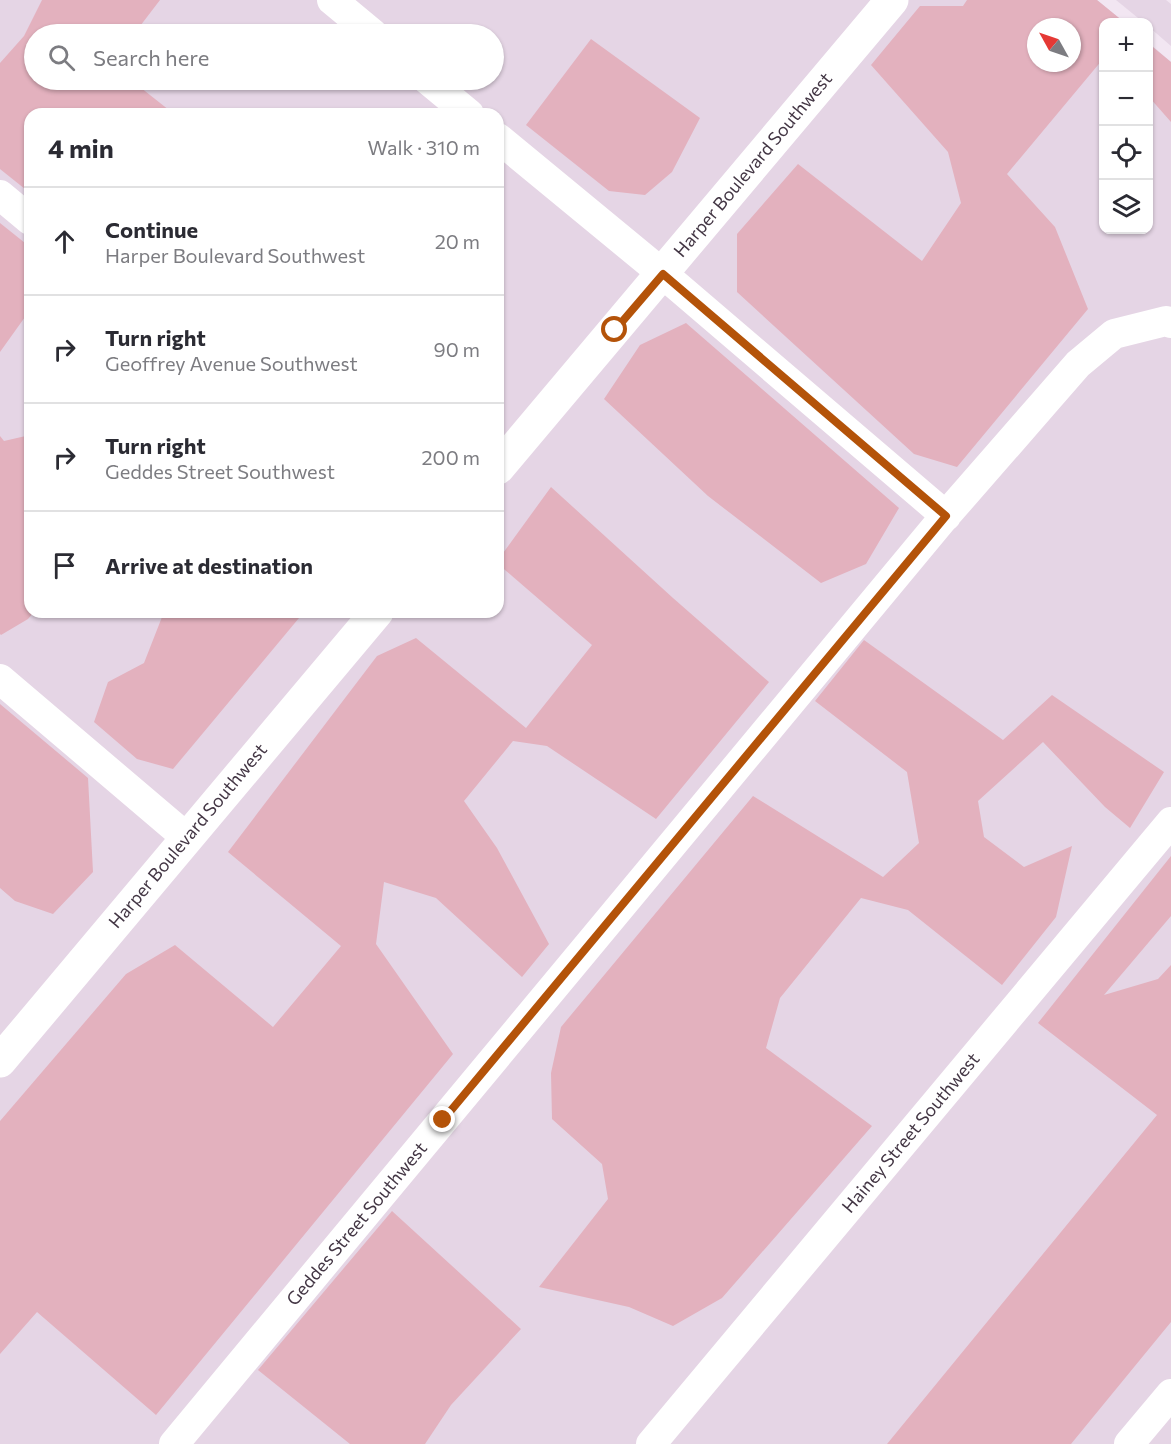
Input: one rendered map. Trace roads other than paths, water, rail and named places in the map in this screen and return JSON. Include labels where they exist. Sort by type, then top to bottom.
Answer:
[{"type":"street","points":[[332,0],[361,24]]},
{"type":"street","name":"Harper Boulevard Southwest","points":[[504,461],[892,0]]},
{"type":"street","points":[[440,90],[462,108]]},
{"type":"street","points":[[504,143],[663,274],[946,516]]},
{"type":"street","points":[[0,195],[24,215]]},
{"type":"street","name":"Geddes Street Southwest","points":[[174,1444],[946,516],[1078,364],[1114,334],[1168,322]]},
{"type":"street","name":"Harper Boulevard Southwest","points":[[0,1061],[372,618]]},
{"type":"street","points":[[0,680],[187,838]]},
{"type":"street","name":"Hainey Street Southwest","points":[[651,1444],[1171,822]]},
{"type":"street","points":[[1129,1444],[1171,1394]]}]
